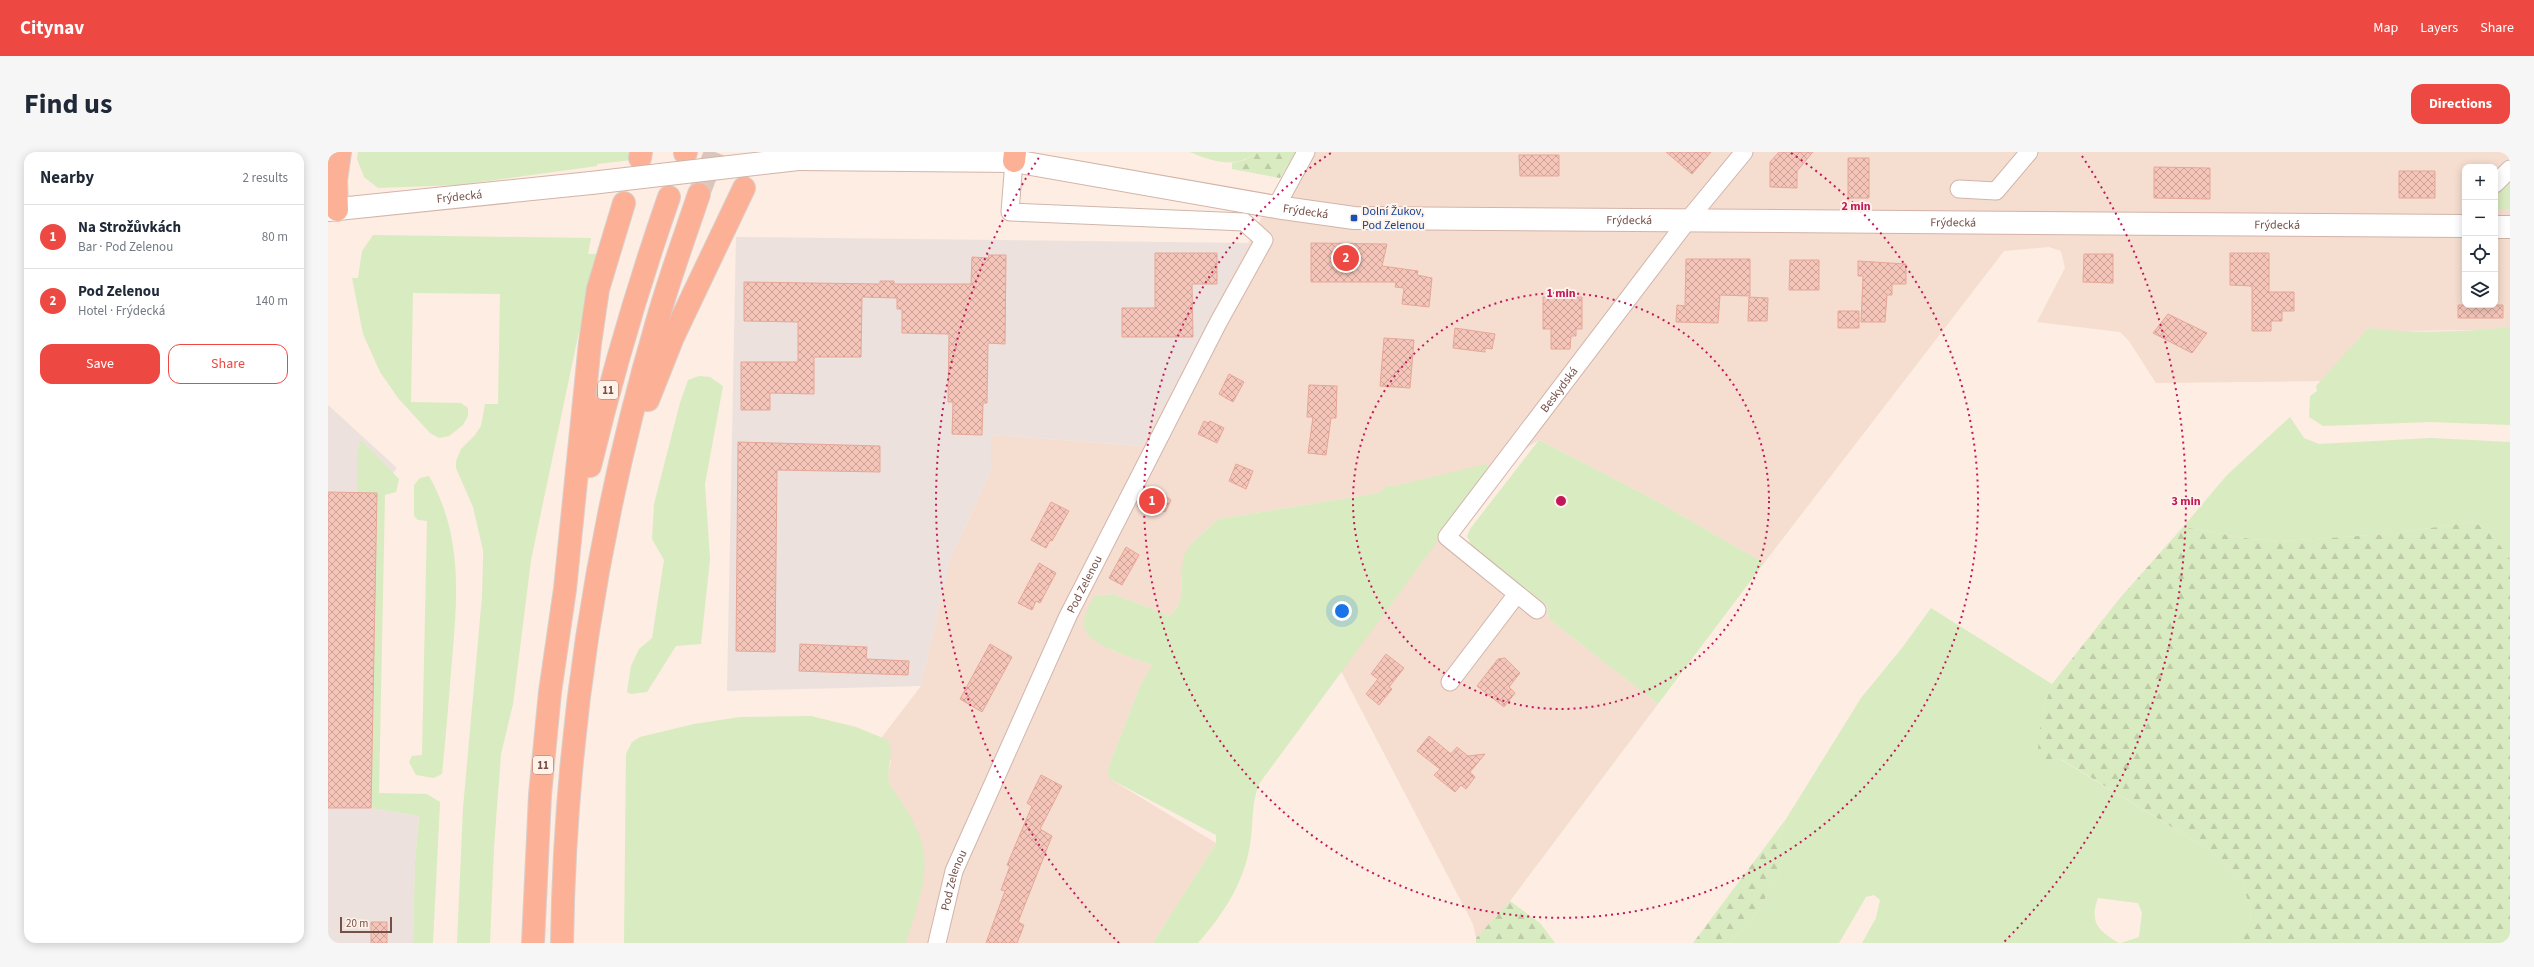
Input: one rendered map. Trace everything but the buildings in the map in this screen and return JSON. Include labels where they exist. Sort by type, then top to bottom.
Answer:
[{"type":"highway","points":[[332,210],[340,152]]},
{"type":"highway","points":[[612,501],[649,397],[673,337],[744,188]]},
{"type":"highway","name":"11","points":[[562,943],[565,853],[577,711],[612,501],[634,405],[657,320],[699,194]]},
{"type":"highway","name":"11","points":[[533,943],[540,795],[550,692],[565,589],[585,486],[609,385],[638,286],[669,197]]},
{"type":"highway","points":[[565,589],[590,343],[598,290],[624,203]]},
{"type":"main road","name":"Frýdecká","points":[[332,210],[591,183],[798,159],[1014,156],[1276,207],[1354,218],[2462,223]]},
{"type":"main road","points":[[2498,227],[2510,227]]},
{"type":"street","points":[[1276,207],[1306,152]]},
{"type":"street","name":"Beskydská","points":[[1537,610],[1447,537],[1688,220],[1744,152]]},
{"type":"street","points":[[1959,189],[1996,191],[2028,152]]},
{"type":"street","name":"Pod Zelenou","points":[[937,943],[954,871],[1068,616],[1218,324],[1264,240],[1244,222],[1010,212],[1014,156]]},
{"type":"street","points":[[2498,181],[2510,169]]},
{"type":"street","points":[[1450,682],[1517,594]]},
{"type":"shaded area","points":[[1296,152],[2510,152],[2510,180],[2498,193],[2498,164],[2462,164],[2462,308],[2498,308],[2498,209],[2510,209],[2510,327],[2482,330],[2390,331],[2368,328],[2321,381],[2156,383],[2129,341],[2120,332],[2037,322],[2065,268],[2061,251],[2049,247],[2004,251],[1764,563],[1655,500],[1539,440],[1490,470],[1486,465],[1403,484],[1387,486],[1379,493],[1218,519],[1191,544],[1181,574],[1182,593],[1178,606],[1170,616],[1113,594],[1095,596],[1087,611],[1092,638],[1113,651],[1152,665],[1140,686],[1107,771],[1110,779],[1216,843],[1153,943],[906,943],[924,872],[923,852],[920,838],[889,783],[888,776],[891,761],[882,737],[921,686],[951,557],[991,471],[991,435],[1142,446]]},
{"type":"shaded area","points":[[736,237],[1249,243],[1142,446],[991,435],[991,471],[951,557],[921,686],[727,691]]},
{"type":"shaded area","points":[[328,405],[397,468],[377,493],[371,808],[419,816],[415,861],[413,943],[328,943]]},
{"type":"shaded area","points":[[1439,539],[1472,547],[1547,605],[1549,619],[1658,704],[1510,901],[1476,938],[1473,924],[1341,671]]},
{"type":"green space","points":[[358,152],[634,152],[632,160],[597,164],[597,166],[458,185],[378,188],[364,177],[357,159]]},
{"type":"green space","points":[[1190,152],[1257,152],[1241,161],[1224,162],[1207,159]]},
{"type":"green space","points":[[1257,152],[1296,152],[1280,178],[1232,169],[1232,163],[1245,160]]},
{"type":"green space","points":[[2510,180],[2510,209],[2498,209],[2498,193]]},
{"type":"green space","points":[[373,235],[591,238],[588,254],[601,254],[578,336],[531,560],[513,704],[501,754],[494,847],[490,943],[457,943],[463,808],[482,597],[483,550],[473,507],[456,468],[456,461],[461,449],[475,435],[481,426],[485,404],[498,404],[500,294],[413,293],[411,402],[461,403],[468,408],[468,416],[463,425],[449,436],[439,438],[430,433],[398,398],[380,372],[363,334],[352,278],[358,278],[362,251]]},
{"type":"green space","points":[[2510,327],[2510,425],[2430,422],[2323,426],[2309,417],[2310,396],[2317,391],[2316,386],[2368,328],[2439,332]]},
{"type":"green space","points":[[699,376],[710,377],[723,386],[705,484],[710,559],[701,644],[676,646],[647,692],[631,694],[627,692],[631,666],[639,649],[652,638],[664,560],[652,539],[654,504],[680,403],[688,380]]},
{"type":"green space","points":[[2290,417],[2304,438],[2319,444],[2431,438],[2510,442],[2510,559],[2488,529],[2472,522],[2388,534],[2281,541],[2251,539],[2183,527],[2227,475]]},
{"type":"green space","points":[[361,440],[399,479],[396,492],[385,495],[379,793],[427,794],[440,802],[433,943],[413,943],[415,861],[419,816],[371,808],[377,493],[357,493],[357,455]]},
{"type":"green space","points":[[1539,440],[1655,500],[1764,563],[1658,704],[1549,619],[1547,605],[1472,547],[1467,536],[1470,529]]},
{"type":"green space","points":[[1486,464],[1490,470],[1259,784],[1254,804],[1251,838],[1244,868],[1233,895],[1217,919],[1198,943],[1153,943],[1216,843],[1216,835],[1110,779],[1107,771],[1140,686],[1152,665],[1102,645],[1086,632],[1084,621],[1087,610],[1094,596],[1113,594],[1170,616],[1178,606],[1182,593],[1181,574],[1184,555],[1191,544],[1218,519],[1379,493],[1387,486],[1403,484]]},
{"type":"green space","points":[[429,476],[440,498],[447,520],[452,542],[456,588],[456,611],[442,774],[434,778],[416,775],[409,762],[412,756],[422,755],[427,521],[418,520],[414,516],[414,485],[420,478]]},
{"type":"green space","points":[[2472,522],[2488,529],[2510,559],[2510,943],[2235,943],[2250,923],[2251,912],[2241,877],[2209,850],[2061,759],[2042,762],[2038,749],[2041,716],[2052,684],[2120,598],[2183,527],[2251,539],[2281,541],[2388,534]]},
{"type":"green space","points":[[1931,608],[2052,684],[2041,716],[2060,759],[2209,850],[2241,877],[2251,912],[2250,924],[2235,943],[2121,943],[2139,937],[2142,913],[2138,903],[2098,898],[2095,906],[2095,920],[2097,925],[2101,930],[2119,943],[1862,943],[1876,918],[1880,900],[1874,895],[1866,897],[1839,943],[1728,943],[1750,924],[1770,890],[1782,862],[1778,842],[1786,819],[1861,698],[1902,648]]},
{"type":"green space","points":[[811,716],[856,727],[888,740],[891,751],[888,778],[889,783],[914,823],[924,850],[924,877],[918,904],[906,943],[624,943],[626,754],[632,742],[640,737],[694,724],[740,717]]},
{"type":"green space","points":[[1786,819],[1778,842],[1782,862],[1770,890],[1750,924],[1728,943],[1693,943]]},
{"type":"green space","points":[[1510,901],[1540,923],[1555,943],[1476,943],[1476,938]]},
{"type":"tunnel","points":[[699,194],[715,152]]},
{"type":"place","name":"Dolní Žukov, Pod Zelenou","points":[[1354,218]]},
{"type":"place","name":"Pod Zelenou","points":[[1346,258]]},
{"type":"place","name":"Na Strožůvkách","points":[[1152,501]]}]
